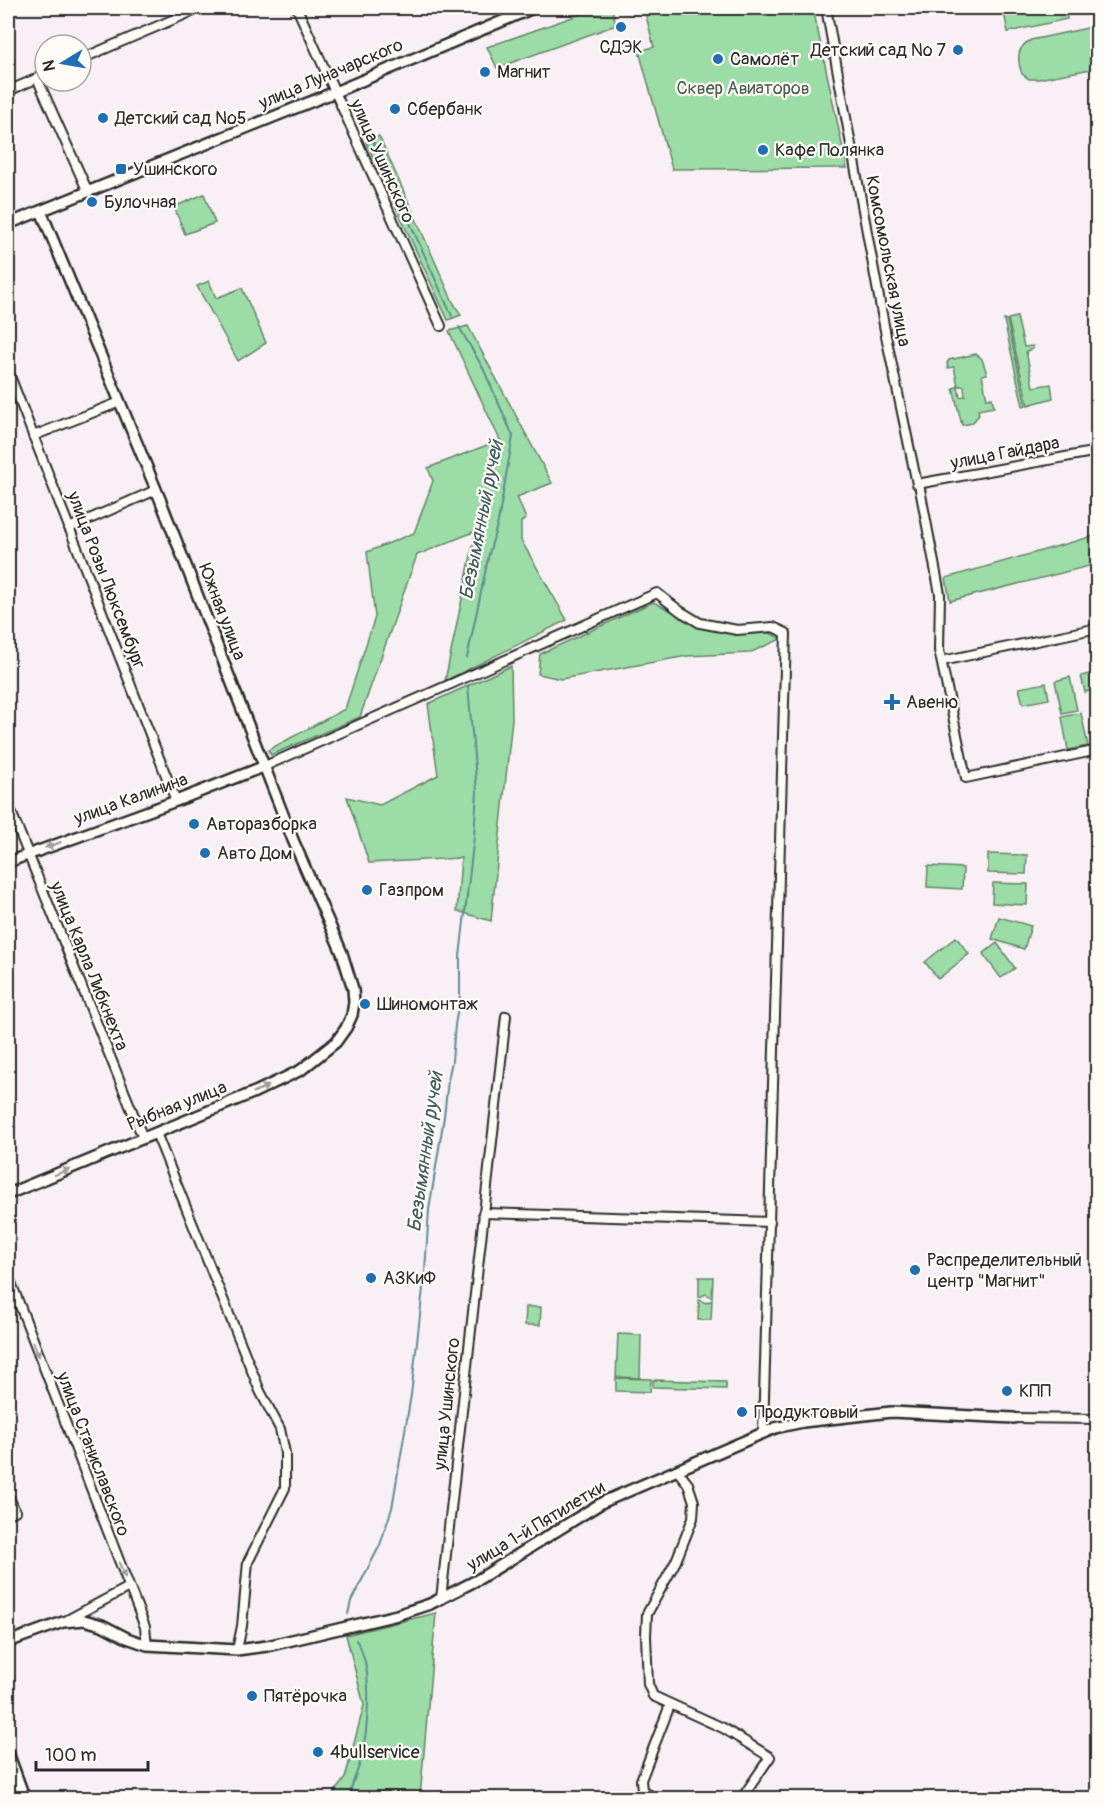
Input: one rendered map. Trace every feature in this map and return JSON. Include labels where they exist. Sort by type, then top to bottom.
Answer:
[{"type":"main road","points":[[8,1754],[24,1798]]},
{"type":"street","points":[[93,54],[200,8]]},
{"type":"street","name":"улица Ушинского","points":[[297,8],[441,326]]},
{"type":"street","name":"улица Луначарского","points":[[8,224],[334,92],[533,8]]},
{"type":"street","name":"Комсомольская улица","points":[[826,8],[886,336],[940,594],[939,650],[966,778],[1098,750]]},
{"type":"street","points":[[8,91],[33,80]]},
{"type":"street","points":[[48,93],[88,192]]},
{"type":"street","name":"Южная улица","points":[[41,211],[156,490],[279,804],[350,976],[354,1002],[352,1015],[346,1028]]},
{"type":"street","name":"улица Розы Люксембург","points":[[8,371],[176,801]]},
{"type":"street","points":[[33,436],[120,402]]},
{"type":"street","name":"улица Гайдара","points":[[918,484],[1098,451]]},
{"type":"street","points":[[69,528],[156,490]]},
{"type":"street","points":[[265,766],[657,592],[680,611],[700,623],[737,630],[773,627],[786,633],[763,1432]]},
{"type":"street","points":[[942,661],[1098,628]]},
{"type":"street","name":"улица Калинина","points":[[8,862],[265,766]]},
{"type":"street","name":"улица Карла Либкнехта","points":[[8,804],[143,1138]]},
{"type":"street","name":"улица Ушинского","points":[[441,1599],[506,1016]]},
{"type":"street","name":"Рыбная улица","points":[[8,1194],[255,1092],[301,1070],[336,1042],[346,1028]]},
{"type":"street","points":[[156,1133],[260,1391],[280,1429],[285,1453],[285,1488],[248,1562],[242,1626],[237,1650]]},
{"type":"street","points":[[483,1213],[770,1222]]},
{"type":"street","name":"улица Станиславского","points":[[8,1275],[145,1627],[147,1645]]},
{"type":"street","name":"улица 1-й Пятилетки","points":[[63,1622],[90,1621],[147,1645],[237,1650],[267,1646],[359,1625],[416,1609],[441,1599],[478,1579],[583,1514],[763,1432],[785,1425],[891,1412],[1014,1418],[1098,1419]]},
{"type":"street","points":[[677,1470],[688,1484],[694,1502],[693,1518],[676,1560],[648,1614],[646,1636],[648,1684],[654,1696],[723,1728],[770,1757],[742,1798]]},
{"type":"street","points":[[8,1495],[15,1511],[8,1514]]},
{"type":"street","name":"улица 1-й Пятилетки","points":[[8,1642],[63,1622],[129,1587]]},
{"type":"street","points":[[654,1798],[642,1790],[640,1780],[670,1705]]},
{"type":"green space","points":[[598,8],[612,8],[616,25],[497,68],[487,47]]},
{"type":"green space","name":"Сквер Авиаторов","points":[[644,8],[813,8],[847,168],[672,169],[639,51],[654,47]]},
{"type":"green space","points":[[1003,8],[1065,8],[1067,19],[1008,32]]},
{"type":"green space","points":[[1097,26],[1097,68],[1038,79],[1029,79],[1022,74],[1019,54],[1026,43]]},
{"type":"green space","points":[[379,136],[453,302],[461,315],[448,320],[366,142]]},
{"type":"green space","points":[[204,194],[215,223],[185,234],[174,207]]},
{"type":"green space","points":[[209,281],[216,298],[242,288],[266,343],[238,361],[197,286]]},
{"type":"green space","points":[[1017,317],[1024,347],[1033,346],[1033,349],[1026,351],[1033,387],[1051,384],[1053,398],[1028,405],[1008,319]]},
{"type":"green space","points":[[1004,320],[1007,320],[1026,405],[1023,406]]},
{"type":"green space","points":[[468,326],[552,483],[517,497],[526,519],[521,522],[521,540],[567,620],[445,681],[476,531],[417,555],[360,717],[271,755],[268,750],[345,709],[375,617],[367,552],[414,533],[433,481],[428,468],[500,440],[449,331]]},
{"type":"green space","points":[[976,354],[982,359],[987,374],[982,375],[987,399],[992,398],[994,407],[978,410],[979,415],[972,423],[962,425],[953,388],[958,387],[960,397],[965,396],[964,386],[958,386],[954,367],[948,368],[947,363],[949,360]]},
{"type":"green space","points":[[1097,535],[1097,564],[950,601],[946,578]]},
{"type":"green space","points":[[653,602],[705,627],[770,633],[781,639],[749,653],[687,656],[561,679],[538,674],[540,654]]},
{"type":"green space","points":[[511,666],[512,719],[491,921],[457,911],[461,858],[369,863],[347,797],[380,805],[438,775],[428,704]]},
{"type":"green space","points":[[1097,672],[1097,689],[1085,692],[1081,676]]},
{"type":"green space","points":[[1070,677],[1077,710],[1062,713],[1055,681]]},
{"type":"green space","points":[[1046,683],[1049,699],[1023,704],[1019,688]]},
{"type":"green space","points":[[1081,713],[1088,746],[1068,750],[1062,717]]},
{"type":"green space","points":[[988,854],[1027,855],[1026,874],[988,873]]},
{"type":"green space","points":[[928,866],[963,868],[962,889],[927,887]]},
{"type":"green space","points":[[993,883],[1028,884],[1027,905],[992,903]]},
{"type":"green space","points":[[999,917],[1031,926],[1024,949],[992,939]]},
{"type":"green space","points":[[956,937],[969,954],[938,979],[925,962]]},
{"type":"green space","points":[[997,943],[1015,968],[1001,978],[983,954]]},
{"type":"green space","points":[[699,1277],[713,1277],[712,1298],[706,1294],[699,1297]]},
{"type":"green space","points":[[699,1300],[706,1303],[712,1300],[711,1320],[698,1320]]},
{"type":"green space","points":[[526,1307],[541,1307],[540,1325],[525,1325]]},
{"type":"green space","points":[[618,1334],[641,1335],[640,1378],[616,1377]]},
{"type":"green space","points":[[616,1378],[651,1379],[650,1392],[616,1391]]},
{"type":"green space","points":[[653,1380],[726,1382],[726,1389],[653,1387]]},
{"type":"green space","points":[[436,1613],[420,1798],[330,1798],[345,1778],[364,1705],[346,1635]]},
{"type":"waterway","points":[[373,141],[452,316]]},
{"type":"waterway","name":"Безымянный ручей","points":[[459,327],[483,368],[513,436],[498,522],[467,658]]},
{"type":"waterway","name":"Безымянный ручей","points":[[348,1614],[351,1601],[380,1545],[392,1508],[411,1395],[425,1271],[429,1210],[460,996],[460,956],[474,836],[477,792],[468,685]]},
{"type":"waterway","points":[[350,1798],[351,1787],[363,1750],[368,1700],[366,1667],[356,1640]]},
{"type":"place","name":"СДЭК","points":[[621,27]]},
{"type":"place","name":"Детский сад № 7","points":[[958,50]]},
{"type":"place","name":"Самолёт","points":[[718,59]]},
{"type":"place","name":"Магнит","points":[[485,72]]},
{"type":"place","name":"Сбербанк","points":[[395,109]]},
{"type":"place","name":"Детский сад №5","points":[[103,118]]},
{"type":"place","name":"Кафе Полянка","points":[[763,150]]},
{"type":"place","name":"Ушинского","points":[[121,169]]},
{"type":"place","name":"Булочная","points":[[92,202]]},
{"type":"place","name":"Авеню","points":[[892,702]]},
{"type":"place","name":"Авторазборка","points":[[194,824]]},
{"type":"place","name":"Авто Дом","points":[[205,853]]},
{"type":"place","name":"Газпром","points":[[367,890]]},
{"type":"place","name":"Шиномонтаж","points":[[365,1004]]},
{"type":"place","name":"Распределительный центр \"Магнит\"","points":[[915,1270]]},
{"type":"place","name":"АЗКиФ","points":[[371,1278]]},
{"type":"place","name":"КПП","points":[[1007,1391]]},
{"type":"place","name":"Продуктовый","points":[[742,1412]]},
{"type":"place","name":"Пятёрочка","points":[[252,1696]]},
{"type":"place","name":"4bullservice","points":[[318,1752]]}]
